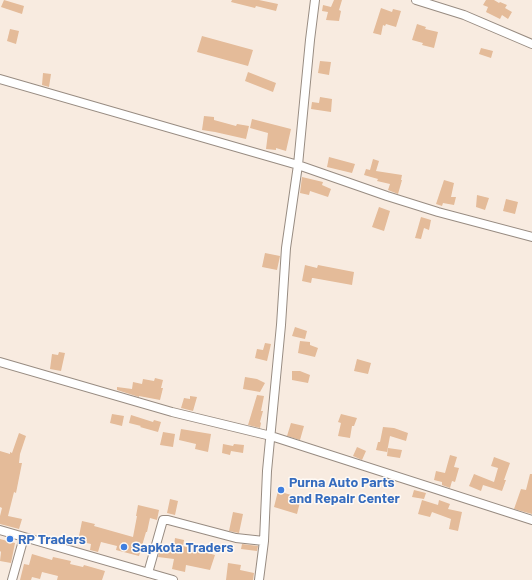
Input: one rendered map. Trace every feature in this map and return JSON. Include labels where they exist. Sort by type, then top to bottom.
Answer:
[{"type":"street","points":[[258,580],[264,541],[267,471],[281,325],[286,248],[298,166],[315,0]]},
{"type":"street","points":[[416,0],[464,15],[532,44]]},
{"type":"street","points":[[0,78],[298,166],[438,212],[532,237]]},
{"type":"street","points":[[0,362],[172,412],[271,436],[532,520]]},
{"type":"street","points":[[148,573],[162,520],[168,520],[236,538],[264,541]]},
{"type":"street","points":[[0,530],[173,580]]},
{"type":"street","points":[[12,580],[24,537]]},
{"type":"building","points":[[4,0],[24,6],[22,14],[1,7]]},
{"type":"building","points":[[232,0],[259,0],[278,4],[276,11],[231,2]]},
{"type":"building","points":[[334,0],[342,0],[339,10],[341,11],[339,21],[326,20],[328,12],[322,11],[323,5],[331,7]]},
{"type":"building","points":[[486,0],[494,0],[507,5],[505,8],[512,12],[508,19],[502,15],[500,19],[486,12],[488,7],[483,5]]},
{"type":"building","points":[[381,8],[392,12],[393,9],[401,11],[396,27],[386,24],[385,26],[383,25],[381,35],[373,33]]},
{"type":"building","points":[[417,24],[426,27],[425,29],[438,32],[434,48],[422,45],[423,43],[412,40]]},
{"type":"building","points":[[10,29],[19,31],[16,44],[7,41]]},
{"type":"building","points":[[202,36],[253,50],[248,66],[197,52]]},
{"type":"building","points":[[481,48],[493,51],[491,58],[479,54]]},
{"type":"building","points":[[320,61],[331,62],[329,75],[318,73]]},
{"type":"building","points":[[248,72],[276,83],[273,92],[245,81]]},
{"type":"building","points":[[43,73],[51,74],[49,87],[42,85]]},
{"type":"building","points":[[320,97],[332,99],[331,112],[311,109],[312,102],[319,103]]},
{"type":"building","points":[[204,116],[214,117],[214,120],[236,126],[237,124],[249,126],[246,139],[202,130]]},
{"type":"building","points":[[252,119],[291,129],[286,151],[276,148],[276,150],[266,149],[268,133],[250,128]]},
{"type":"building","points":[[329,157],[355,164],[352,173],[327,167]]},
{"type":"building","points":[[373,159],[379,161],[376,171],[402,175],[398,194],[388,190],[390,184],[377,181],[378,179],[364,175],[366,169],[370,170]]},
{"type":"building","points":[[302,177],[323,182],[322,185],[331,189],[328,197],[310,191],[309,195],[300,193]]},
{"type":"building","points":[[444,180],[454,183],[451,197],[456,197],[454,205],[443,203],[442,206],[436,204]]},
{"type":"building","points":[[477,195],[489,198],[485,210],[476,207]]},
{"type":"building","points":[[506,199],[518,202],[515,214],[503,211]]},
{"type":"building","points":[[379,207],[390,211],[384,231],[372,227]]},
{"type":"building","points":[[421,217],[431,220],[429,230],[424,228],[421,239],[415,238]]},
{"type":"building","points":[[265,253],[280,256],[277,270],[262,267]]},
{"type":"building","points":[[305,265],[317,268],[318,265],[354,272],[352,285],[313,278],[311,283],[302,281]]},
{"type":"building","points":[[295,327],[307,331],[305,339],[292,336]]},
{"type":"building","points":[[300,341],[310,342],[310,345],[318,348],[315,357],[298,353]]},
{"type":"building","points":[[265,343],[271,344],[267,361],[255,358],[257,349],[263,350]]},
{"type":"building","points":[[59,352],[65,353],[61,371],[50,369],[52,354],[58,355]]},
{"type":"building","points":[[357,359],[371,363],[368,374],[354,371]]},
{"type":"building","points":[[292,371],[300,371],[310,375],[308,383],[292,380]]},
{"type":"building","points":[[245,377],[257,379],[265,383],[260,392],[243,389]]},
{"type":"building","points":[[155,378],[163,380],[160,400],[139,397],[117,390],[117,387],[132,389],[133,382],[142,384],[143,379],[154,381]]},
{"type":"building","points":[[257,395],[264,396],[260,428],[248,425]]},
{"type":"building","points":[[190,396],[197,397],[193,411],[181,408],[184,398],[190,399]]},
{"type":"building","points":[[112,414],[124,416],[122,426],[110,423]]},
{"type":"building","points":[[341,414],[357,418],[354,426],[352,426],[350,438],[338,436],[341,423],[338,422]]},
{"type":"building","points":[[131,415],[153,422],[154,420],[161,422],[158,432],[129,423]]},
{"type":"building","points":[[291,423],[304,426],[300,440],[287,436]]},
{"type":"building","points":[[383,427],[394,428],[408,433],[406,441],[390,436],[387,452],[376,450],[378,442],[380,442]]},
{"type":"building","points":[[181,429],[211,434],[208,452],[195,449],[196,444],[179,440]]},
{"type":"building","points":[[163,432],[175,434],[173,447],[160,445]]},
{"type":"building","points":[[19,433],[26,436],[20,454],[19,463],[22,463],[16,493],[14,492],[8,516],[22,519],[19,529],[0,524],[2,508],[0,507],[0,451],[10,454],[10,452],[12,453]]},
{"type":"building","points":[[223,444],[233,446],[234,444],[244,445],[243,453],[231,451],[230,455],[222,453]]},
{"type":"building","points":[[357,447],[366,451],[362,460],[353,456]]},
{"type":"building","points":[[388,448],[402,450],[400,458],[387,456]]},
{"type":"building","points":[[450,455],[457,457],[454,467],[459,468],[455,482],[452,481],[450,488],[442,485],[442,482],[434,480],[436,471],[445,473]]},
{"type":"building","points":[[494,457],[510,463],[502,491],[483,485],[481,491],[469,486],[474,474],[494,482],[498,468],[491,466]]},
{"type":"building","points":[[530,474],[532,474],[532,514],[514,509],[521,489],[526,490]]},
{"type":"building","points":[[414,490],[426,493],[424,499],[412,497]]},
{"type":"building","points":[[278,491],[301,498],[297,514],[274,507]]},
{"type":"building","points":[[170,499],[178,501],[175,515],[167,513]]},
{"type":"building","points":[[422,500],[438,505],[439,500],[450,504],[448,509],[462,512],[458,531],[449,529],[451,519],[432,512],[430,517],[418,514]]},
{"type":"building","points":[[138,505],[159,510],[157,520],[150,518],[139,556],[116,550],[117,546],[101,542],[98,552],[90,550],[91,544],[78,541],[82,521],[133,537]]},
{"type":"building","points":[[233,512],[243,514],[239,533],[229,531]]},
{"type":"building","points":[[175,538],[184,540],[183,546],[215,555],[210,570],[186,565],[185,572],[172,569],[174,559],[158,557],[162,544],[174,546]]},
{"type":"building","points":[[0,539],[15,543],[11,563],[0,561]]},
{"type":"building","points":[[242,544],[258,546],[257,551],[241,549]]},
{"type":"building","points":[[32,554],[52,560],[53,557],[71,561],[70,564],[83,567],[84,565],[105,571],[102,580],[57,580],[58,576],[42,572],[40,579],[32,577],[31,580],[20,580],[24,564],[29,565]]},
{"type":"building","points":[[228,563],[241,565],[240,570],[254,573],[253,580],[226,580]]},
{"type":"place","name":"Purna Auto Parts and Repair Center","points":[[281,490]]},
{"type":"place","name":"RP Traders","points":[[10,539]]},
{"type":"place","name":"Sapkota Traders","points":[[124,547]]}]
